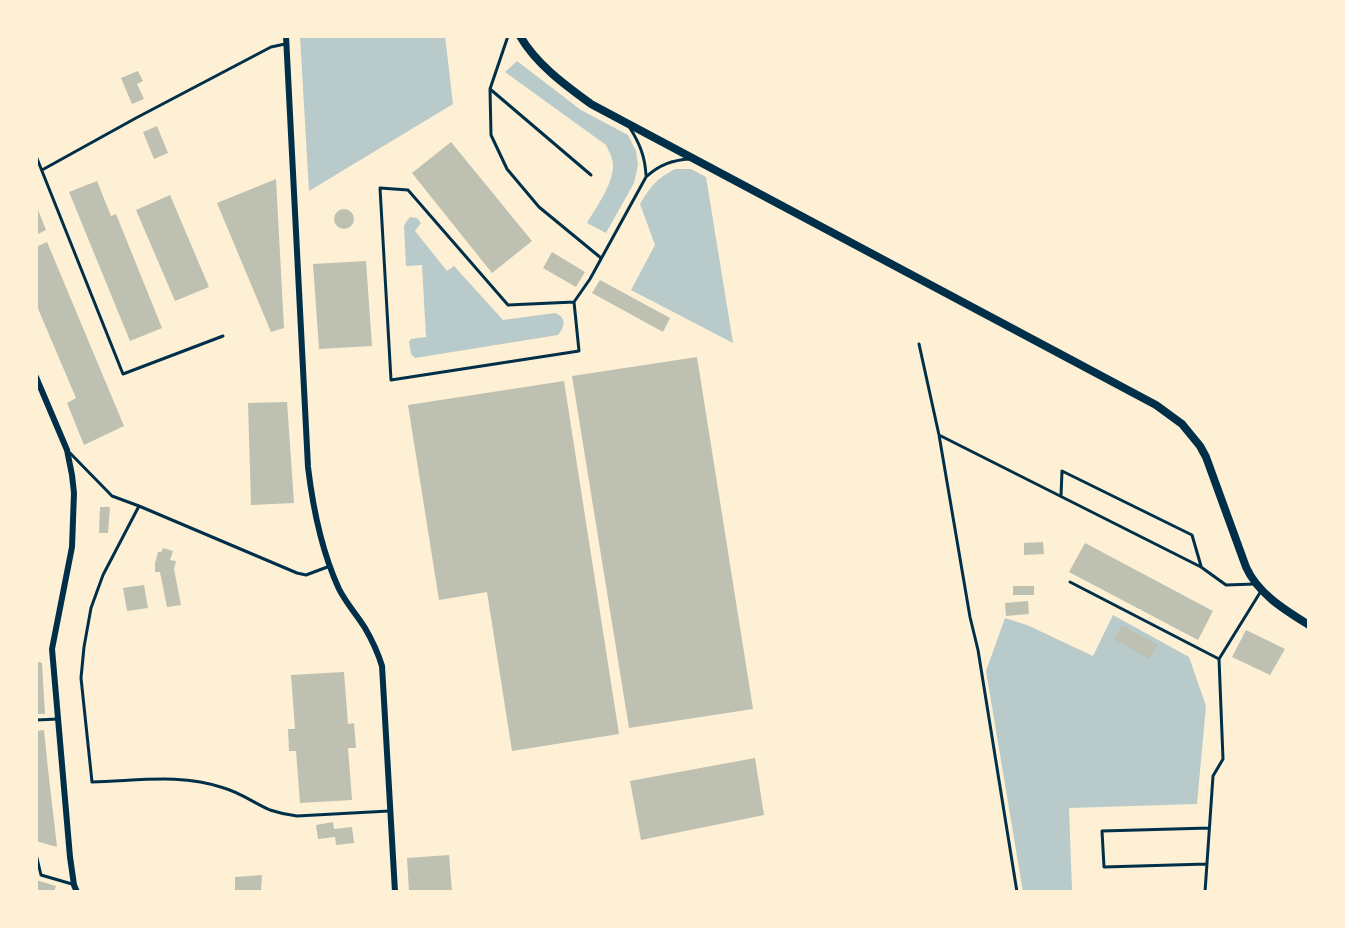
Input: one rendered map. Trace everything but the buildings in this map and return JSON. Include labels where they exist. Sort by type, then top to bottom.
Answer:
[{"type":"street","points":[[286,36],[308,467],[313,510],[322,545],[340,590],[376,648],[382,666],[395,892]]},
{"type":"street","points":[[520,36],[536,57],[591,104],[1141,397],[1175,418],[1196,439],[1206,457],[1246,567],[1259,587],[1287,611],[1309,625]]},
{"type":"street","points":[[36,377],[67,450],[72,475],[74,507],[72,548],[52,649],[70,857],[75,889]]},
{"type":"lane","points":[[508,36],[490,90],[491,135],[507,170],[539,207],[601,258]]},
{"type":"lane","points":[[42,170],[271,47],[287,44]]},
{"type":"lane","points":[[490,90],[591,175]]},
{"type":"lane","points":[[628,124],[642,150],[646,177]]},
{"type":"lane","points":[[36,156],[123,374],[223,336]]},
{"type":"lane","points":[[574,302],[508,306],[408,190],[380,188],[391,380],[579,351],[574,302],[590,279],[646,177],[667,162],[691,158]]},
{"type":"lane","points":[[919,344],[939,435],[970,617],[978,650],[1017,892]]},
{"type":"lane","points":[[939,435],[1201,567],[1226,585],[1259,587],[1219,659],[1223,759],[1213,776],[1205,892]]},
{"type":"lane","points":[[67,450],[112,496],[297,573],[306,575],[330,566]]},
{"type":"lane","points":[[1061,496],[1062,471],[1192,535],[1201,567]]},
{"type":"lane","points":[[139,506],[103,575],[91,608],[84,647],[81,678],[92,782],[184,779],[224,787],[269,809],[297,816],[390,811]]},
{"type":"lane","points":[[1070,582],[1219,659]]},
{"type":"lane","points":[[36,720],[58,719]]},
{"type":"lane","points":[[1207,864],[1104,867],[1102,831],[1209,828]]},
{"type":"lane","points":[[36,855],[40,875],[75,889]]},
{"type":"shaded area","points":[[300,36],[445,36],[453,104],[309,191]]},
{"type":"shaded area","points":[[517,61],[581,110],[628,135],[636,151],[638,165],[634,183],[606,233],[587,223],[612,175],[612,159],[606,145],[505,72]]},
{"type":"shaded area","points":[[675,169],[691,169],[706,177],[733,343],[631,290],[655,245],[640,204],[654,184]]},
{"type":"shaded area","points":[[410,217],[417,218],[421,223],[415,231],[447,271],[454,266],[503,320],[555,313],[562,317],[564,322],[558,335],[415,358],[411,354],[409,342],[411,339],[426,337],[422,265],[406,266],[404,226]]},
{"type":"shaded area","points":[[1113,615],[1189,657],[1206,706],[1197,804],[1069,808],[1072,890],[1070,892],[1023,892],[986,671],[1005,618],[1027,625],[1093,656]]}]
